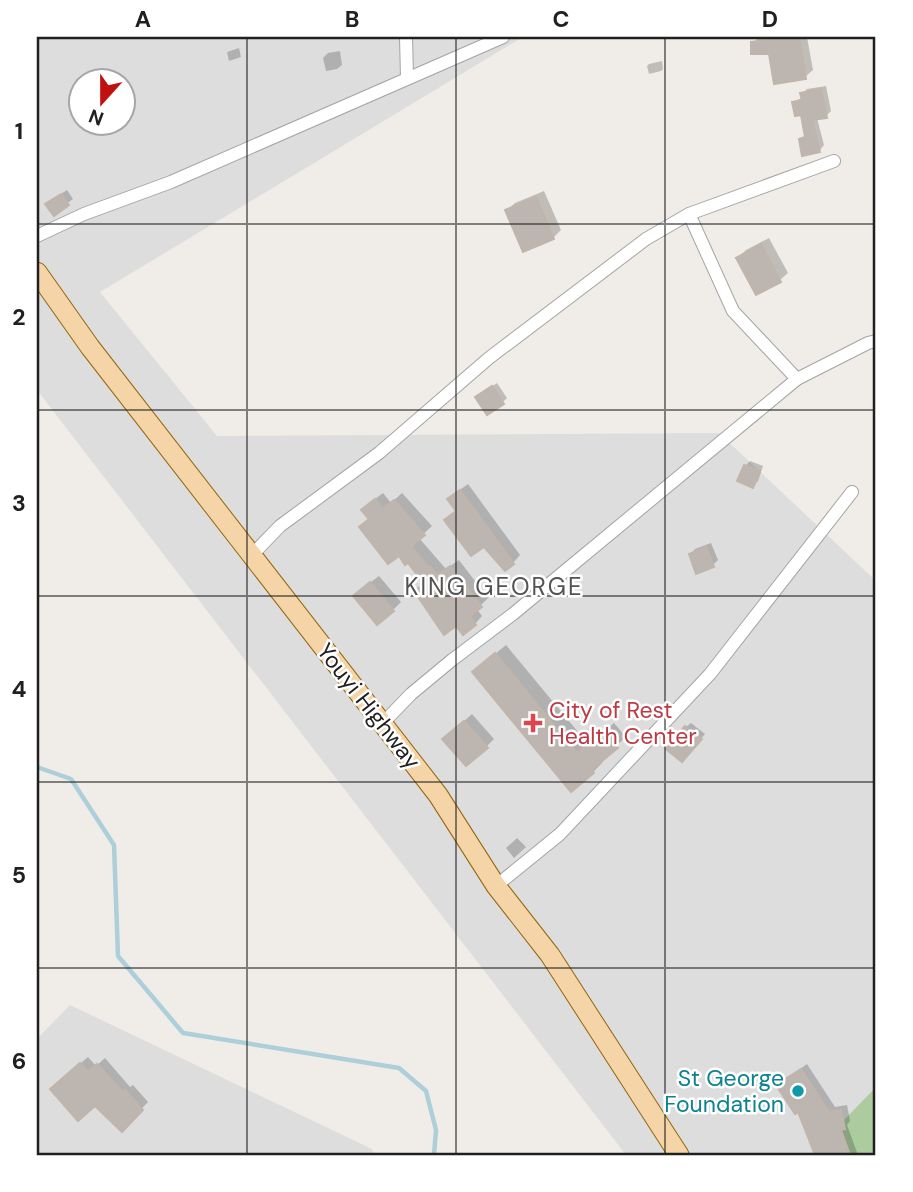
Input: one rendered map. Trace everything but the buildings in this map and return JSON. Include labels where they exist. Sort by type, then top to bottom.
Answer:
[{"type":"main road","name":"Youyi Highway","points":[[37,272],[90,347],[438,794],[496,886],[550,955],[679,1155]]},
{"type":"street","points":[[406,37],[407,78]]},
{"type":"street","points":[[37,236],[84,214],[171,182],[503,37]]},
{"type":"street","points":[[252,555],[280,526],[379,453],[489,358],[646,239],[689,214],[834,162]]},
{"type":"street","points":[[689,214],[733,311],[797,379]]},
{"type":"street","points":[[383,723],[411,694],[513,614],[797,379],[876,341]]},
{"type":"street","points":[[496,886],[560,834],[710,674],[852,492]]},
{"type":"shaded area","points":[[37,37],[523,37],[100,292],[217,436],[719,433],[876,581],[876,1087],[839,1125],[846,1155],[626,1155],[37,390]]},
{"type":"shaded area","points":[[70,1005],[372,1149],[374,1155],[37,1155],[37,1039]]},
{"type":"green space","points":[[876,1087],[876,1155],[846,1155],[839,1125]]},
{"type":"waterway","points":[[37,767],[71,779],[114,845],[118,956],[183,1033],[399,1068],[426,1091],[436,1130],[434,1155]]},
{"type":"place","name":"City of Rest Health Center","points":[[533,723]]},
{"type":"place","name":"St George Foundation","points":[[798,1091]]},
{"type":"district","name":"KING GEORGE","points":[[494,586]]}]
